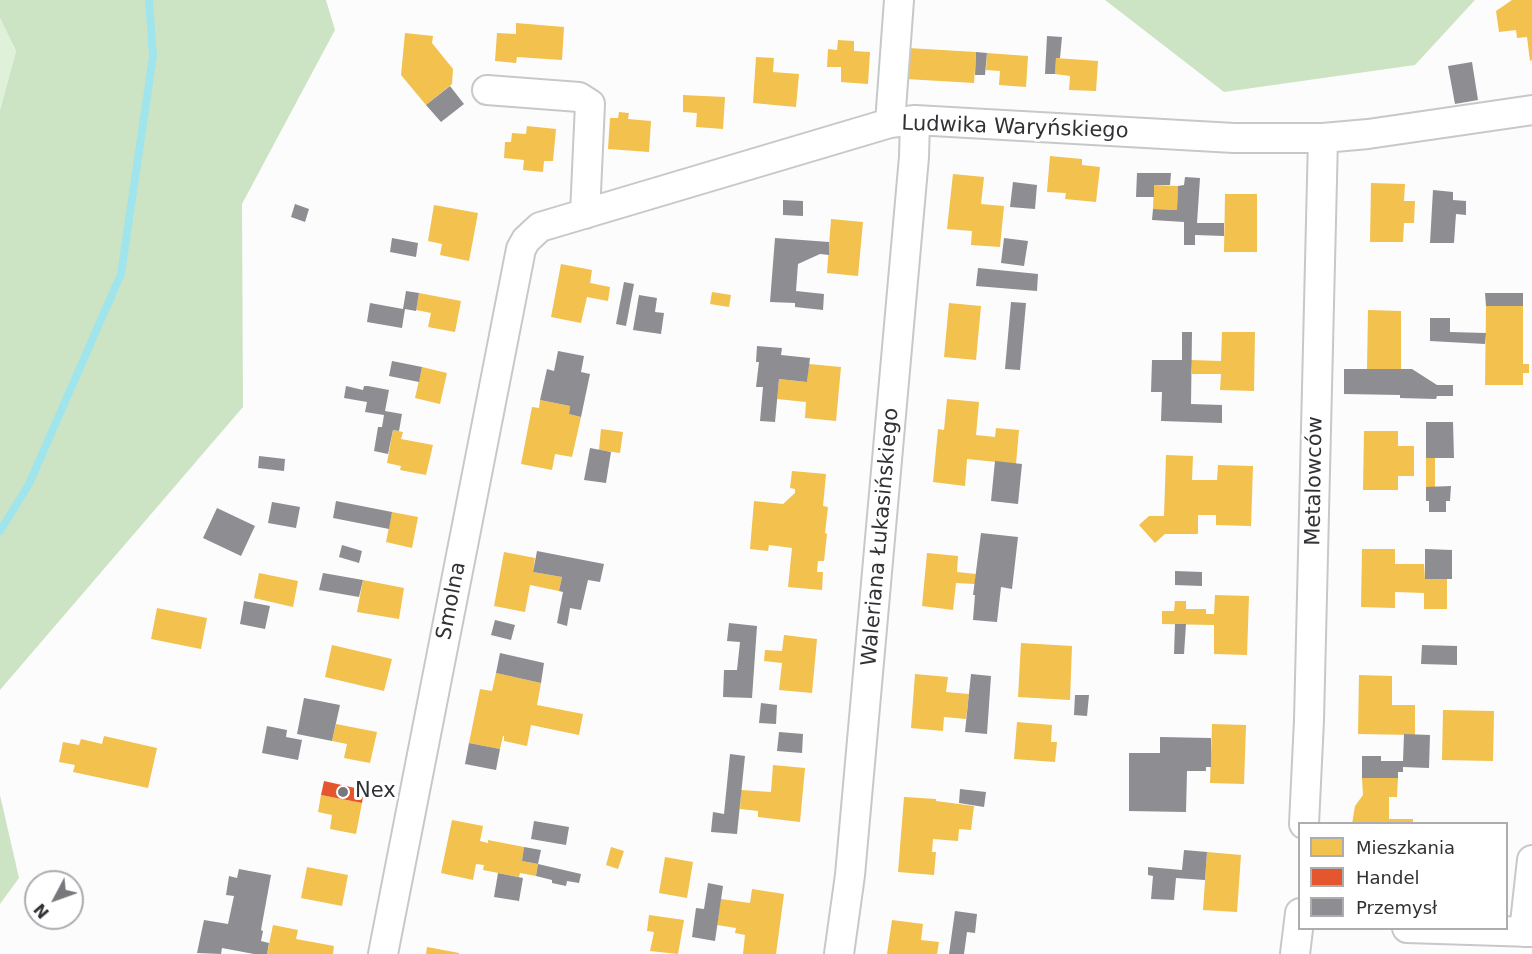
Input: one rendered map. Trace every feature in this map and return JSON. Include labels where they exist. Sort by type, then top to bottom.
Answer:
[{"type":"street","name":"Waleriana Łukasińskiego","points":[[839,954],[850,875],[871,654],[914,157],[902,122],[899,0]]},
{"type":"street","points":[[488,90],[579,97],[590,104],[585,214]]},
{"type":"street","name":"Ludwika Waryńskiego","points":[[521,249],[526,240],[540,227],[902,122],[1234,138],[1323,138],[1368,134],[1532,110]]},
{"type":"street","name":"Metalowców","points":[[1304,822],[1309,720],[1323,138]]},
{"type":"street","name":"Smolna","points":[[382,954],[521,249]]},
{"type":"street","points":[[1468,930],[1528,932],[1532,860]]},
{"type":"street","points":[[1295,954],[1298,930]]},
{"type":"green space","points":[[0,0],[326,0],[335,30],[242,204],[243,407],[0,690],[0,110],[16,51],[0,18]]},
{"type":"green space","points":[[1105,0],[1475,0],[1415,65],[1224,92]]},
{"type":"green space","points":[[0,18],[16,51],[0,110]]},
{"type":"green space","points":[[0,795],[19,878],[0,904]]},
{"type":"building: Mieszkania","points":[[1512,0],[1532,0],[1532,60],[1530,61],[1527,37],[1517,38],[1516,30],[1499,32],[1496,11]]},
{"type":"building: Mieszkania","points":[[516,23],[564,27],[562,60],[517,57],[516,63],[495,61],[497,33],[516,34]]},
{"type":"building: Mieszkania","points":[[405,33],[433,36],[432,43],[453,69],[452,84],[426,105],[401,75]]},
{"type":"building: Mieszkania","points":[[838,40],[854,41],[854,51],[870,52],[868,84],[841,82],[841,67],[827,67],[828,49],[837,50]]},
{"type":"building: Mieszkania","points":[[908,48],[976,52],[974,83],[906,79]]},
{"type":"building: Mieszkania","points":[[987,53],[1028,56],[1026,87],[999,85],[1000,71],[986,70]]},
{"type":"building: Mieszkania","points":[[756,57],[774,58],[773,72],[799,74],[796,107],[753,103]]},
{"type":"building: Mieszkania","points":[[1056,58],[1098,61],[1096,91],[1069,90],[1070,76],[1055,74]]},
{"type":"building: Mieszkania","points":[[683,95],[725,97],[723,129],[696,127],[697,113],[683,112]]},
{"type":"building: Mieszkania","points":[[619,112],[629,113],[628,119],[651,121],[649,152],[608,149],[610,118],[618,118]]},
{"type":"building: Mieszkania","points":[[527,126],[556,129],[553,161],[544,161],[543,172],[523,170],[524,160],[504,158],[505,142],[511,142],[512,133],[526,134]]},
{"type":"building: Mieszkania","points":[[1050,156],[1082,159],[1082,165],[1100,167],[1096,202],[1065,199],[1066,193],[1047,192]]},
{"type":"building: Mieszkania","points":[[953,174],[984,177],[981,204],[1004,206],[1000,247],[971,245],[972,231],[947,229]]},
{"type":"building: Mieszkania","points":[[1371,183],[1405,184],[1404,201],[1415,201],[1414,223],[1404,223],[1403,242],[1370,242]]},
{"type":"building: Mieszkania","points":[[1154,185],[1178,186],[1177,210],[1153,209]]},
{"type":"building: Mieszkania","points":[[1225,194],[1257,194],[1257,252],[1224,252]]},
{"type":"building: Mieszkania","points":[[434,205],[478,213],[469,261],[440,255],[442,244],[428,241]]},
{"type":"building: Mieszkania","points":[[831,219],[863,222],[858,276],[827,273]]},
{"type":"building: Mieszkania","points":[[561,264],[592,270],[590,283],[610,287],[608,301],[587,297],[581,323],[551,317]]},
{"type":"building: Mieszkania","points":[[712,292],[731,295],[729,307],[710,304]]},
{"type":"building: Mieszkania","points":[[419,293],[461,301],[455,332],[428,327],[431,313],[416,310]]},
{"type":"building: Mieszkania","points":[[949,303],[981,306],[976,360],[944,357]]},
{"type":"building: Mieszkania","points":[[1486,306],[1523,306],[1523,364],[1529,364],[1529,373],[1523,373],[1523,385],[1485,385]]},
{"type":"building: Mieszkania","points":[[1368,310],[1401,311],[1401,369],[1367,369]]},
{"type":"building: Mieszkania","points":[[1222,332],[1255,332],[1254,391],[1220,390],[1221,374],[1192,374],[1191,360],[1221,361]]},
{"type":"building: Mieszkania","points":[[809,364],[841,367],[836,421],[805,418],[806,402],[777,399],[779,379],[807,382]]},
{"type":"building: Mieszkania","points":[[422,367],[447,373],[440,404],[415,398]]},
{"type":"building: Mieszkania","points":[[947,399],[979,402],[976,435],[995,437],[996,428],[1019,430],[1016,464],[967,459],[965,486],[933,482],[938,429],[944,430]]},
{"type":"building: Mieszkania","points":[[540,400],[570,406],[569,414],[581,417],[572,457],[555,454],[552,470],[521,464],[532,407],[539,408]]},
{"type":"building: Mieszkania","points":[[601,429],[623,432],[620,453],[599,450]]},
{"type":"building: Mieszkania","points":[[393,430],[403,432],[401,439],[433,445],[426,475],[400,470],[401,466],[387,463]]},
{"type":"building: Mieszkania","points":[[1364,431],[1398,431],[1398,446],[1414,446],[1414,476],[1398,476],[1398,490],[1363,490]]},
{"type":"building: Mieszkania","points":[[1166,455],[1193,456],[1192,480],[1217,480],[1218,465],[1253,466],[1251,526],[1216,525],[1216,515],[1198,515],[1198,534],[1165,534],[1155,543],[1139,525],[1149,516],[1164,516]]},
{"type":"building: Mieszkania","points":[[1426,458],[1435,458],[1435,487],[1426,487]]},
{"type":"building: Mieszkania","points":[[792,471],[826,474],[823,506],[828,507],[825,533],[827,534],[824,561],[818,561],[817,572],[823,572],[822,590],[788,587],[792,548],[769,545],[768,551],[750,549],[754,501],[783,504],[795,493],[795,489],[790,488]]},
{"type":"building: Mieszkania","points":[[392,512],[418,517],[412,548],[386,542]]},
{"type":"building: Mieszkania","points":[[1362,549],[1395,549],[1395,564],[1424,564],[1425,579],[1447,579],[1447,609],[1424,609],[1424,593],[1395,592],[1395,608],[1361,607]]},
{"type":"building: Mieszkania","points":[[504,552],[535,558],[533,572],[562,577],[559,591],[530,585],[525,612],[494,606]]},
{"type":"building: Mieszkania","points":[[927,553],[958,556],[957,572],[976,574],[975,584],[956,583],[953,610],[922,606]]},
{"type":"building: Mieszkania","points":[[259,573],[298,581],[293,607],[254,598]]},
{"type":"building: Mieszkania","points":[[363,580],[404,588],[399,619],[357,612]]},
{"type":"building: Mieszkania","points":[[1215,595],[1249,596],[1247,655],[1214,654],[1214,625],[1162,624],[1162,611],[1174,611],[1175,601],[1186,601],[1186,609],[1206,609],[1206,614],[1214,614]]},
{"type":"building: Mieszkania","points":[[157,608],[207,618],[201,649],[151,639]]},
{"type":"building: Mieszkania","points":[[784,635],[817,639],[812,693],[779,690],[782,663],[764,661],[765,650],[782,651]]},
{"type":"building: Mieszkania","points":[[1021,643],[1072,646],[1070,700],[1018,697]]},
{"type":"building: Mieszkania","points":[[332,645],[392,659],[384,691],[325,677]]},
{"type":"building: Mieszkania","points":[[496,673],[541,683],[537,705],[583,714],[579,735],[531,725],[527,746],[504,741],[504,736],[500,749],[469,743],[480,689],[492,691]]},
{"type":"building: Mieszkania","points":[[915,674],[948,677],[946,692],[969,694],[966,719],[944,717],[943,731],[911,728]]},
{"type":"building: Mieszkania","points":[[1359,675],[1392,676],[1392,705],[1415,705],[1415,735],[1358,734]]},
{"type":"building: Mieszkania","points":[[1443,710],[1494,711],[1493,761],[1442,760]]},
{"type":"building: Mieszkania","points":[[1017,722],[1052,725],[1051,742],[1057,742],[1055,762],[1014,759]]},
{"type":"building: Mieszkania","points":[[336,724],[377,732],[370,763],[344,758],[347,744],[332,741]]},
{"type":"building: Mieszkania","points":[[1212,724],[1246,725],[1244,784],[1210,783]]},
{"type":"building: Mieszkania","points":[[104,736],[157,748],[148,788],[73,772],[75,765],[59,762],[63,742],[79,745],[81,739],[102,744]]},
{"type":"building: Mieszkania","points":[[773,765],[805,768],[800,822],[758,817],[758,811],[740,809],[741,790],[771,792]]},
{"type":"building: Mieszkania","points":[[1362,778],[1398,778],[1397,797],[1389,797],[1389,819],[1413,819],[1413,822],[1352,822],[1355,806],[1363,795]]},
{"type":"building: Mieszkania","points":[[321,795],[362,803],[356,834],[330,829],[332,815],[318,812]]},
{"type":"building: Mieszkania","points":[[904,797],[936,799],[936,801],[974,806],[971,830],[959,829],[958,841],[933,839],[932,852],[936,852],[934,875],[898,872]]},
{"type":"building: Mieszkania","points":[[452,820],[483,826],[480,841],[488,843],[488,840],[524,847],[522,861],[538,864],[536,876],[520,873],[519,877],[483,870],[484,865],[476,864],[473,880],[441,873]]},
{"type":"building: Mieszkania","points":[[611,847],[624,851],[618,869],[606,865]]},
{"type":"building: Mieszkania","points":[[1207,852],[1241,855],[1237,912],[1203,910]]},
{"type":"building: Mieszkania","points":[[665,857],[693,862],[687,898],[659,893]]},
{"type":"building: Mieszkania","points":[[307,867],[348,875],[342,906],[301,898]]},
{"type":"building: Mieszkania","points":[[752,889],[784,894],[776,954],[743,954],[745,935],[735,933],[736,928],[717,925],[721,899],[750,903]]},
{"type":"building: Mieszkania","points":[[649,915],[684,920],[678,954],[650,951],[654,932],[647,931]]},
{"type":"building: Mieszkania","points":[[892,920],[923,924],[921,940],[939,942],[937,954],[887,954]]},
{"type":"building: Mieszkania","points":[[273,925],[298,930],[296,939],[334,946],[333,954],[267,954]]},
{"type":"building: Mieszkania","points":[[427,947],[459,953],[459,954],[426,954]]},
{"type":"building: Handel","name":"Nex","points":[[324,781],[364,790],[362,803],[321,795]]},
{"type":"building: Przemysł","points":[[1047,36],[1062,37],[1060,58],[1056,58],[1055,74],[1045,74]]},
{"type":"building: Przemysł","points":[[976,52],[987,53],[985,75],[975,75]]},
{"type":"building: Przemysł","points":[[1472,62],[1478,100],[1455,104],[1448,66]]},
{"type":"building: Przemysł","points":[[450,86],[464,104],[441,122],[426,105]]},
{"type":"building: Przemysł","points":[[1137,173],[1171,173],[1170,185],[1154,185],[1154,197],[1136,197]]},
{"type":"building: Przemysł","points":[[1185,177],[1200,178],[1197,223],[1224,223],[1224,236],[1195,235],[1195,245],[1184,245],[1184,222],[1152,220],[1153,209],[1177,210],[1178,186],[1184,185]]},
{"type":"building: Przemysł","points":[[1013,182],[1037,185],[1035,209],[1010,207]]},
{"type":"building: Przemysł","points":[[1433,190],[1453,192],[1453,200],[1466,201],[1466,215],[1456,214],[1454,243],[1430,243]]},
{"type":"building: Przemysł","points":[[783,200],[803,201],[803,216],[783,215]]},
{"type":"building: Przemysł","points":[[295,204],[309,209],[305,222],[291,217]]},
{"type":"building: Przemysł","points":[[392,238],[418,243],[416,257],[390,252]]},
{"type":"building: Przemysł","points":[[775,238],[829,242],[829,255],[820,254],[798,264],[796,291],[824,294],[823,310],[795,307],[795,303],[770,302]]},
{"type":"building: Przemysł","points":[[1004,238],[1028,241],[1024,266],[1001,263]]},
{"type":"building: Przemysł","points":[[978,268],[1038,274],[1037,291],[976,286]]},
{"type":"building: Przemysł","points":[[624,282],[634,284],[626,326],[616,324]]},
{"type":"building: Przemysł","points":[[406,291],[419,293],[416,311],[405,309],[402,328],[367,322],[370,303],[403,309]]},
{"type":"building: Przemysł","points":[[1485,293],[1523,293],[1523,306],[1486,306]]},
{"type":"building: Przemysł","points":[[639,295],[657,298],[655,312],[664,313],[661,334],[633,330]]},
{"type":"building: Przemysł","points":[[1011,302],[1026,303],[1020,370],[1005,369]]},
{"type":"building: Przemysł","points":[[1430,318],[1450,318],[1450,332],[1486,333],[1485,344],[1430,341]]},
{"type":"building: Przemysł","points":[[1182,332],[1192,332],[1191,404],[1222,405],[1222,423],[1161,421],[1162,392],[1151,392],[1152,360],[1182,360]]},
{"type":"building: Przemysł","points":[[757,346],[782,348],[781,355],[810,358],[807,382],[779,379],[775,422],[760,421],[763,387],[756,387],[759,362],[756,362]]},
{"type":"building: Przemysł","points":[[558,351],[584,356],[581,372],[590,374],[581,417],[569,414],[570,406],[540,400],[547,369],[554,371]]},
{"type":"building: Przemysł","points":[[392,361],[422,367],[419,382],[389,376]]},
{"type":"building: Przemysł","points":[[1344,369],[1412,369],[1437,385],[1453,385],[1453,396],[1437,396],[1436,399],[1400,398],[1400,395],[1344,394]]},
{"type":"building: Przemysł","points":[[346,386],[363,390],[364,386],[368,386],[389,390],[385,411],[402,414],[399,431],[393,430],[388,454],[374,451],[378,427],[382,427],[384,415],[365,412],[367,402],[344,398]]},
{"type":"building: Przemysł","points":[[1426,422],[1453,422],[1454,458],[1426,458]]},
{"type":"building: Przemysł","points":[[590,448],[611,452],[606,483],[584,480]]},
{"type":"building: Przemysł","points":[[259,456],[285,459],[284,471],[258,468]]},
{"type":"building: Przemysł","points":[[995,461],[1022,464],[1018,504],[991,501]]},
{"type":"building: Przemysł","points":[[1451,486],[1450,501],[1446,501],[1446,512],[1429,512],[1426,487]]},
{"type":"building: Przemysł","points":[[336,501],[392,512],[389,529],[333,518]]},
{"type":"building: Przemysł","points":[[272,502],[300,507],[296,528],[268,523]]},
{"type":"building: Przemysł","points":[[217,508],[255,526],[241,556],[203,538]]},
{"type":"building: Przemysł","points":[[981,533],[1018,537],[1012,589],[1001,587],[997,622],[973,620],[975,595],[973,595]]},
{"type":"building: Przemysł","points":[[342,545],[362,551],[359,563],[339,557]]},
{"type":"building: Przemysł","points":[[1425,549],[1452,550],[1452,579],[1425,579]]},
{"type":"building: Przemysł","points":[[537,551],[604,564],[600,582],[588,580],[581,610],[570,608],[567,626],[557,623],[563,592],[559,591],[562,577],[533,572]]},
{"type":"building: Przemysł","points":[[1175,571],[1202,572],[1202,586],[1175,585]]},
{"type":"building: Przemysł","points":[[323,573],[363,580],[359,597],[319,590]]},
{"type":"building: Przemysł","points":[[244,601],[270,606],[265,629],[240,624]]},
{"type":"building: Przemysł","points":[[495,620],[515,625],[511,640],[491,635]]},
{"type":"building: Przemysł","points":[[729,623],[757,626],[752,698],[723,697],[724,670],[737,670],[740,642],[727,641]]},
{"type":"building: Przemysł","points":[[1175,624],[1186,624],[1184,654],[1174,654]]},
{"type":"building: Przemysł","points":[[1422,645],[1457,646],[1457,665],[1421,664]]},
{"type":"building: Przemysł","points":[[500,653],[544,663],[541,683],[496,673]]},
{"type":"building: Przemysł","points":[[971,674],[991,676],[987,734],[965,732]]},
{"type":"building: Przemysł","points":[[1075,695],[1089,695],[1087,716],[1074,715]]},
{"type":"building: Przemysł","points":[[304,698],[340,705],[332,741],[297,734]]},
{"type":"building: Przemysł","points":[[761,703],[777,705],[776,724],[759,723]]},
{"type":"building: Przemysł","points":[[267,726],[287,730],[286,737],[302,740],[298,760],[262,753]]},
{"type":"building: Przemysł","points":[[779,732],[803,734],[802,753],[777,751]]},
{"type":"building: Przemysł","points":[[1404,734],[1430,735],[1429,768],[1403,767],[1403,772],[1398,772],[1398,778],[1362,778],[1362,756],[1381,756],[1381,761],[1403,761]]},
{"type":"building: Przemysł","points":[[1160,737],[1211,738],[1211,767],[1206,767],[1206,771],[1187,771],[1186,812],[1129,811],[1129,753],[1160,753]]},
{"type":"building: Przemysł","points":[[469,743],[500,749],[496,770],[465,764]]},
{"type":"building: Przemysł","points":[[730,754],[745,756],[737,834],[711,832],[713,812],[724,814]]},
{"type":"building: Przemysł","points":[[960,789],[986,792],[984,807],[959,803]]},
{"type":"building: Przemysł","points":[[534,821],[569,827],[566,845],[531,839]]},
{"type":"building: Przemysł","points":[[524,847],[541,850],[538,864],[522,861]]},
{"type":"building: Przemysł","points":[[1184,850],[1207,852],[1205,880],[1176,878],[1174,900],[1151,899],[1153,876],[1148,875],[1148,867],[1182,870]]},
{"type":"building: Przemysł","points":[[538,864],[581,874],[579,883],[567,881],[566,886],[536,876]]},
{"type":"building: Przemysł","points":[[239,869],[271,875],[261,930],[263,931],[261,941],[269,943],[267,954],[222,948],[221,954],[197,953],[204,920],[228,924],[234,896],[226,895],[229,876],[237,878]]},
{"type":"building: Przemysł","points":[[498,873],[523,878],[519,901],[494,897]]},
{"type":"building: Przemysł","points":[[708,883],[723,886],[715,941],[692,937],[696,908],[704,909]]},
{"type":"building: Przemysł","points":[[955,911],[977,914],[975,933],[967,932],[964,954],[949,954]]},
{"type":"waterway","points":[[0,531],[29,484],[121,274],[153,56],[149,0]]},
{"type":"place","name":"Nex","points":[[343,792]]}]
